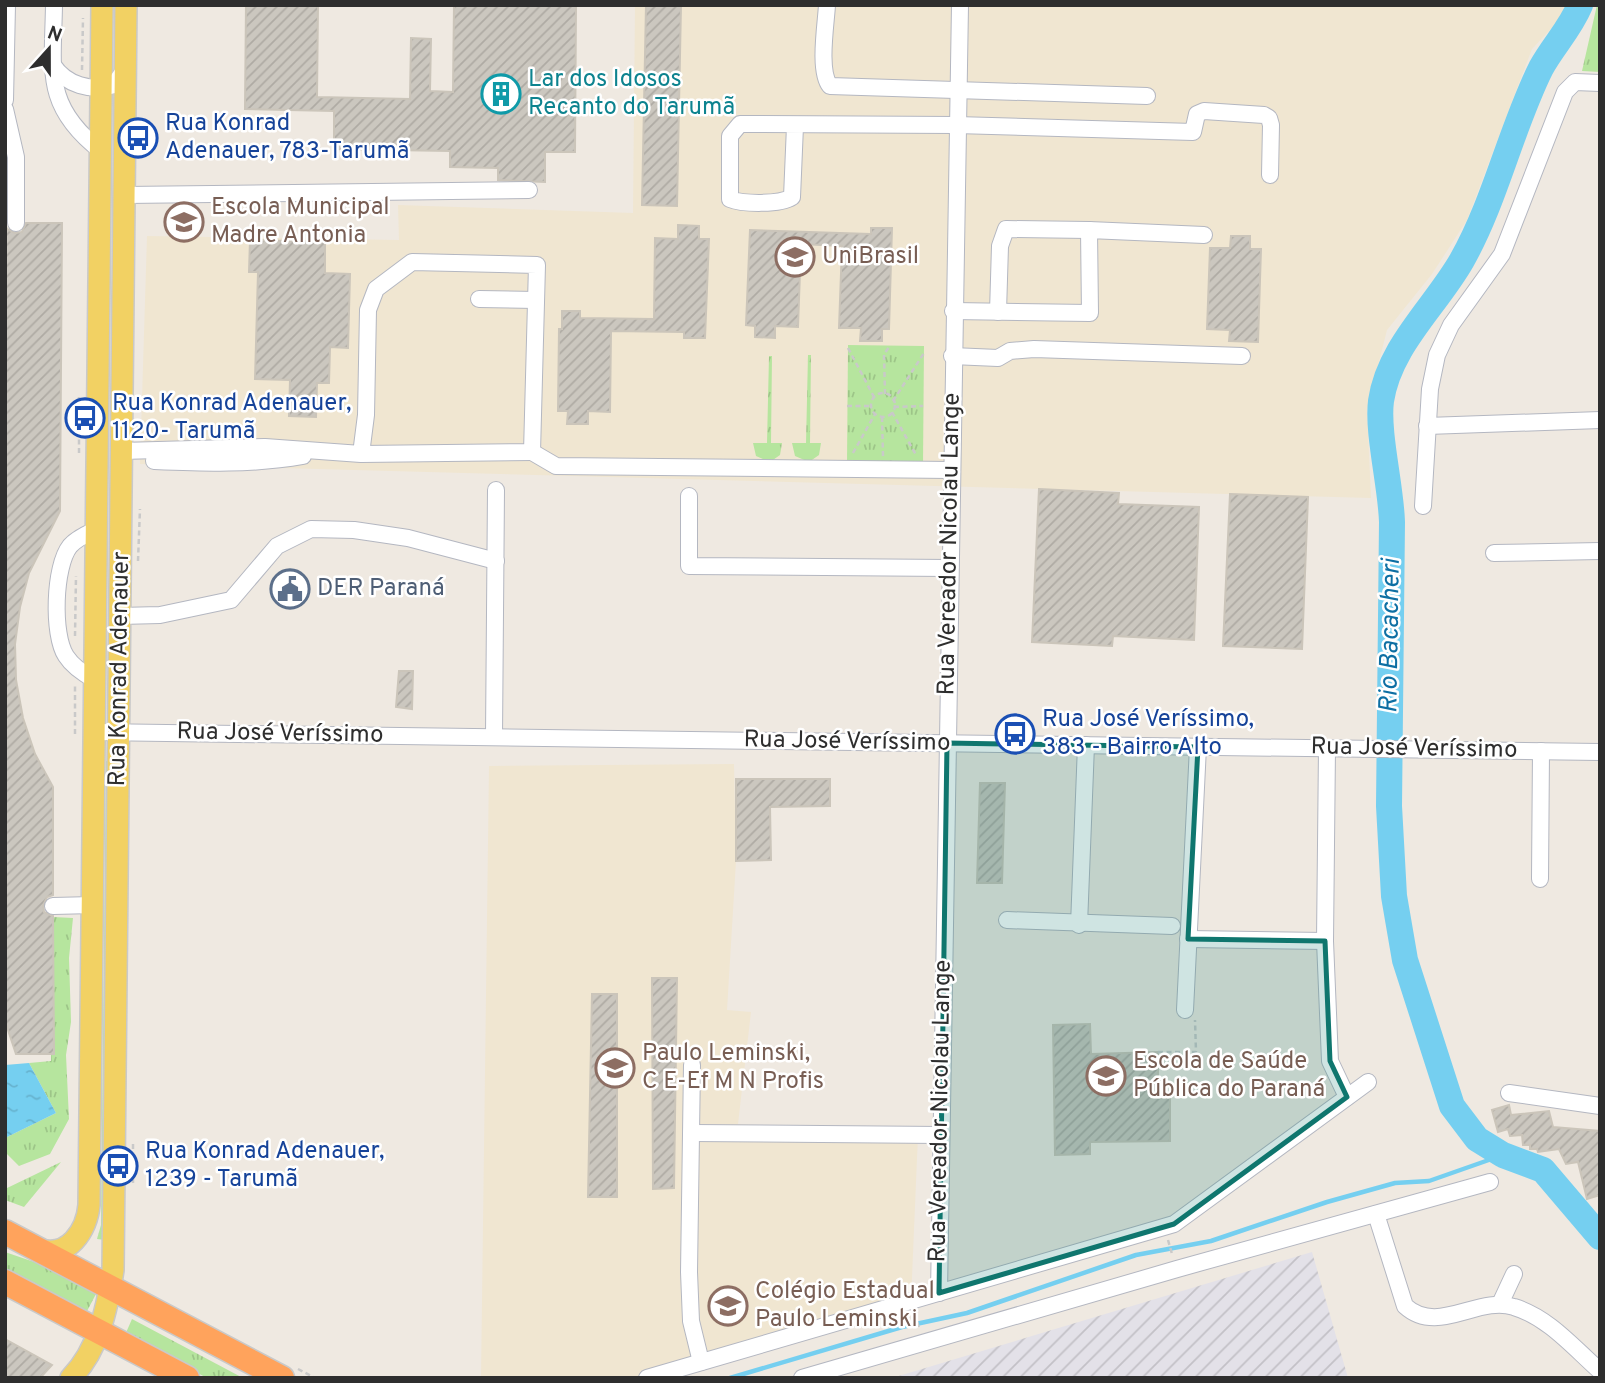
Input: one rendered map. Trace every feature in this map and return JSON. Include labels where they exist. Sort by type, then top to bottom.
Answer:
[{"type":"highway","points":[[5,1232],[282,1378]]},
{"type":"highway","points":[[7,1287],[187,1378]]},
{"type":"main road","name":"Rua Konrad Adenauer","points":[[38,1249],[57,1251],[72,1243],[83,1230],[89,1213],[102,5]]},
{"type":"main road","name":"Rua Konrad Adenauer","points":[[71,1378],[85,1364],[100,1332],[111,1286],[126,5]]},
{"type":"street","points":[[5,100],[6,5]]},
{"type":"street","points":[[54,5],[55,88],[66,117],[77,131],[101,151]]},
{"type":"street","points":[[827,5],[824,68],[825,80],[830,86],[1147,96]]},
{"type":"street","name":"Rua Vereador Nicolau Lange","points":[[939,1293],[952,356],[960,5]]},
{"type":"street","points":[[54,65],[70,81],[101,88],[118,81],[125,69]]},
{"type":"street","points":[[1423,506],[1432,374],[1443,339],[1502,254],[1565,92],[1575,82],[1600,83]]},
{"type":"street","points":[[5,109],[16,157],[16,223]]},
{"type":"street","points":[[795,126],[792,197],[788,201],[730,199],[730,136],[733,129],[740,124],[957,125],[1193,132],[1197,114],[1204,111],[1264,115],[1269,118],[1271,125],[1270,175]]},
{"type":"street","points":[[125,195],[529,190]]},
{"type":"street","points":[[998,312],[1000,246],[1006,229],[1204,235]]},
{"type":"street","points":[[953,311],[1090,313],[1088,230]]},
{"type":"street","points":[[361,454],[366,415],[368,310],[376,289],[412,262],[537,265],[532,452]]},
{"type":"street","points":[[479,299],[536,300]]},
{"type":"street","points":[[952,356],[998,358],[1010,351],[1034,349],[1242,356]]},
{"type":"street","points":[[1427,426],[1600,420]]},
{"type":"street","points":[[122,455],[268,462],[319,453],[532,452],[556,466],[951,475]]},
{"type":"street","points":[[494,736],[496,490]]},
{"type":"street","points":[[689,496],[689,566],[949,568]]},
{"type":"street","points":[[95,680],[75,667],[66,657],[58,630],[61,562],[75,541],[97,529]]},
{"type":"street","points":[[120,616],[160,615],[231,600],[277,546],[312,529],[354,530],[408,538],[496,561]]},
{"type":"street","points":[[1494,553],[1600,551]]},
{"type":"street","name":"Rua José Veríssimo","points":[[95,732],[1600,752]]},
{"type":"street","points":[[1079,925],[1086,745]]},
{"type":"street","points":[[1190,1013],[1188,939],[1198,747]]},
{"type":"street","points":[[1327,748],[1325,941],[1330,1061],[1347,1097]]},
{"type":"street","points":[[1540,879],[1541,751]]},
{"type":"street","points":[[53,905],[93,905]]},
{"type":"street","points":[[1007,920],[1079,925],[1172,926]]},
{"type":"street","points":[[1188,939],[1325,941]]},
{"type":"street","points":[[692,1065],[691,1321],[701,1362]]},
{"type":"street","points":[[647,1378],[1174,1224],[1368,1082]]},
{"type":"street","points":[[1509,1093],[1600,1106]]},
{"type":"street","points":[[692,1133],[941,1136]]},
{"type":"street","points":[[802,1378],[1490,1182]]},
{"type":"street","points":[[1376,1214],[1405,1306],[1410,1311],[1430,1318],[1500,1304],[1513,1306],[1544,1323],[1600,1371]]},
{"type":"street","points":[[1500,1304],[1514,1274]]},
{"type":"path","points":[[874,414],[882,417],[892,412],[894,407],[893,401],[885,394],[884,354],[890,346]]},
{"type":"path","points":[[848,348],[874,397],[871,406],[874,414],[848,463]]},
{"type":"path","points":[[893,401],[924,353]]},
{"type":"path","points":[[874,397],[885,394]]},
{"type":"path","points":[[847,406],[871,406]]},
{"type":"path","points":[[894,407],[923,406]]},
{"type":"path","points":[[892,412],[921,464]]},
{"type":"path","points":[[882,417],[883,463]]},
{"type":"path","points":[[75,646],[76,563]]},
{"type":"path","points":[[1158,1052],[1196,1052],[1190,1013]]},
{"type":"path","points":[[1164,1227],[1177,1269]]},
{"type":"path","points":[[911,1301],[921,1334]]},
{"type":"highlighted area","points":[[947,743],[1198,747],[1188,939],[1325,941],[1330,1061],[1347,1097],[1174,1224],[939,1293],[941,1135]]},
{"type":"shaded area","name":"UniBrasil","points":[[635,5],[1566,5],[1564,15],[1532,49],[1467,220],[1432,274],[1387,330],[1367,409],[1371,498],[140,464],[147,236],[399,240],[398,205],[633,213]]},
{"type":"shaded area","name":"Paulo Leminski, C E-Ef M N Profis","points":[[734,764],[736,861],[727,1010],[751,1012],[738,1124],[918,1135],[911,1301],[648,1378],[481,1378],[489,766]]},
{"type":"shaded area","points":[[1312,1252],[1348,1378],[892,1378]]},
{"type":"green space","points":[[1597,5],[1600,5],[1600,72],[1582,71]]},
{"type":"green space","points":[[848,345],[924,346],[923,464],[847,463]]},
{"type":"green space","points":[[808,355],[811,355],[810,443],[821,443],[819,455],[809,462],[795,456],[792,443],[806,443]]},
{"type":"green space","points":[[769,356],[772,356],[771,443],[782,443],[780,455],[770,462],[756,456],[753,443],[767,443]]},
{"type":"green space","points":[[106,761],[109,761],[105,1240],[97,1239],[101,1225]]},
{"type":"green space","points":[[53,917],[73,918],[69,958],[71,1022],[66,1055],[69,1119],[50,1154],[19,1166],[5,1152],[5,1138],[56,1113],[29,1063],[51,1061]]},
{"type":"green space","points":[[61,1162],[24,1207],[5,1200],[5,1189]]},
{"type":"green space","points":[[5,1252],[43,1265],[96,1294],[86,1313],[5,1271]]},
{"type":"green space","points":[[132,1319],[243,1378],[207,1378],[125,1335]]},
{"type":"water","points":[[29,1063],[56,1113],[5,1138],[5,1065]]},
{"type":"building","name":"Lar dos Idosos Recanto do Tarumã","points":[[246,5],[318,5],[317,97],[410,99],[411,38],[431,39],[430,91],[453,92],[454,5],[576,5],[575,152],[545,152],[545,182],[498,180],[498,168],[450,167],[450,151],[334,149],[334,111],[245,109]]},
{"type":"building","points":[[646,5],[681,5],[677,206],[642,205]]},
{"type":"building","points":[[5,223],[7,229],[15,233],[22,232],[26,223],[62,223],[60,511],[29,573],[20,607],[15,644],[16,680],[23,718],[35,754],[53,787],[53,895],[47,897],[43,906],[44,912],[53,916],[54,1054],[16,1054],[5,1021]]},
{"type":"building","points":[[678,225],[699,226],[699,239],[709,239],[705,338],[684,338],[684,332],[611,331],[610,412],[588,411],[588,424],[567,424],[568,411],[558,411],[559,329],[562,329],[562,311],[580,311],[580,318],[654,319],[655,238],[678,239]]},
{"type":"building","points":[[871,228],[892,228],[889,329],[882,329],[882,341],[860,341],[861,328],[839,328],[842,246],[801,244],[798,327],[775,326],[775,338],[755,337],[755,326],[746,325],[750,230],[871,234]]},
{"type":"building","points":[[1231,236],[1250,236],[1250,249],[1261,249],[1258,342],[1229,341],[1230,330],[1207,329],[1210,248],[1230,248]]},
{"type":"building","points":[[250,240],[325,242],[325,273],[350,274],[348,348],[330,347],[329,383],[317,383],[316,417],[289,416],[290,380],[255,379],[258,272],[249,272]]},
{"type":"building","points":[[1039,489],[1119,493],[1118,504],[1199,507],[1194,640],[1113,636],[1112,646],[1032,642]]},
{"type":"building","points":[[1230,494],[1308,497],[1302,649],[1223,646]]},
{"type":"building","points":[[399,671],[413,671],[412,709],[396,707]]},
{"type":"building","points":[[736,779],[830,779],[830,806],[770,807],[771,860],[736,861]]},
{"type":"building","points":[[980,783],[1005,783],[1002,883],[977,883]]},
{"type":"building","points":[[652,978],[677,978],[674,1188],[653,1189]]},
{"type":"building","points":[[592,994],[617,994],[617,1197],[588,1197]]},
{"type":"building","name":"Escola de Saúde Pública do Paraná","points":[[1090,1024],[1091,1054],[1158,1052],[1158,1098],[1170,1098],[1170,1141],[1090,1142],[1090,1154],[1055,1155],[1053,1025]]},
{"type":"building","points":[[1509,1105],[1511,1115],[1549,1111],[1553,1127],[1600,1131],[1600,1195],[1587,1199],[1578,1162],[1566,1164],[1559,1149],[1538,1152],[1537,1149],[1530,1149],[1530,1145],[1523,1145],[1522,1135],[1510,1136],[1508,1129],[1498,1132],[1492,1110]]},
{"type":"building","points":[[5,1339],[52,1365],[40,1378],[5,1378]]},
{"type":"waterway","name":"Rio Bacacheri","points":[[1580,5],[1530,91],[1474,238],[1393,362],[1386,381],[1380,414],[1392,522],[1389,806],[1394,896],[1405,960],[1452,1106],[1477,1139],[1503,1155],[1543,1170],[1600,1237]]},
{"type":"waterway","points":[[730,1378],[902,1327],[967,1313],[1136,1255],[1211,1241],[1327,1202],[1395,1183],[1429,1181],[1503,1155]]},
{"type":"place","name":"Lar dos Idosos Recanto do Tarumã","points":[[501,94]]},
{"type":"place","name":"Rua Konrad Adenauer, 783-Tarumã","points":[[138,138]]},
{"type":"place","name":"Escola Municipal Madre Antonia","points":[[184,222]]},
{"type":"place","name":"UniBrasil","points":[[795,257]]},
{"type":"place","name":"Rua Konrad Adenauer, 1120- Tarumã","points":[[85,418]]},
{"type":"place","name":"DER Paraná","points":[[290,589]]},
{"type":"place","name":"Rua José Veríssimo, 383 - Bairro Alto","points":[[1015,734]]},
{"type":"place","name":"Paulo Leminski, C E-Ef M N Profis","points":[[615,1068]]},
{"type":"place","name":"Escola de Saúde Pública do Paraná","points":[[1106,1076]]},
{"type":"place","name":"Rua Konrad Adenauer, 1239 - Tarumã","points":[[118,1166]]},
{"type":"place","name":"Colégio Estadual Paulo Leminski","points":[[728,1306]]}]
